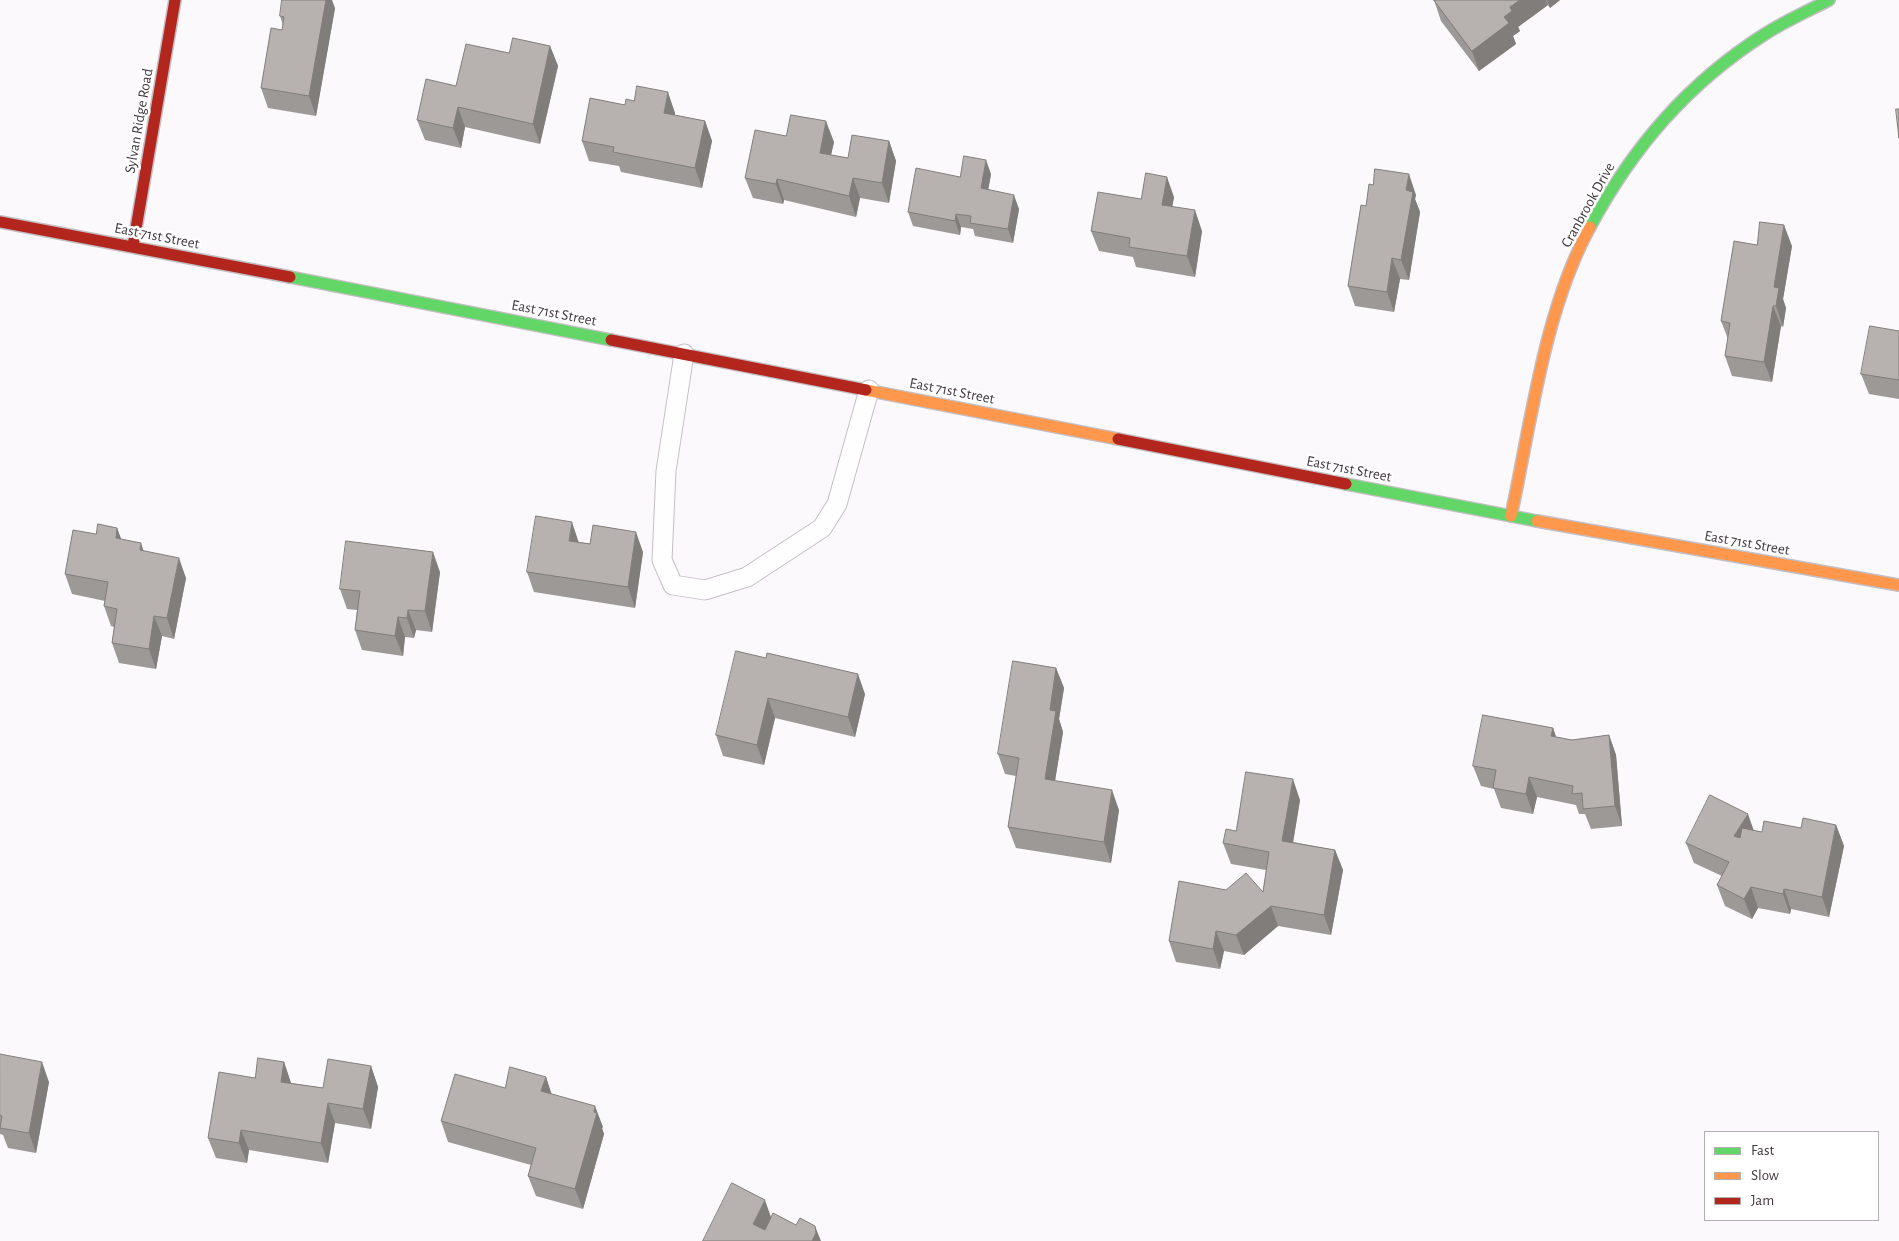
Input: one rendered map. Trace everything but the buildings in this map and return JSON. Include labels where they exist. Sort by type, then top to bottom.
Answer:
[{"type":"main road","name":"Sylvan Ridge Road","points":[[133,246],[174,0]]},
{"type":"main road","name":"Cranbrook Drive","points":[[1511,516],[1548,340],[1560,298],[1581,244],[1610,190],[1663,118],[1706,77],[1765,34],[1829,0]]},
{"type":"main road","name":"East 71st Street","points":[[0,222],[133,246],[1511,516],[1899,585]]},
{"type":"lane","points":[[684,354],[666,471],[662,560],[673,585],[705,590],[747,577],[822,528],[837,504],[869,390]]},
{"type":"traffic: fast","points":[[1590,227],[1625,170],[1644,144],[1687,96],[1737,53],[1765,34],[1829,0]]},
{"type":"traffic: fast","points":[[290,277],[611,340]]},
{"type":"traffic: fast","points":[[1346,484],[1537,521]]},
{"type":"traffic: slow","points":[[1511,516],[1550,331],[1574,260],[1590,227]]},
{"type":"traffic: slow","points":[[866,390],[1118,439]]},
{"type":"traffic: slow","points":[[1537,521],[1899,585]]},
{"type":"traffic: jam","points":[[133,246],[175,0]]},
{"type":"traffic: jam","points":[[0,222],[290,277]]},
{"type":"traffic: jam","points":[[611,340],[866,390]]},
{"type":"traffic: jam","points":[[1118,439],[1346,484]]}]
